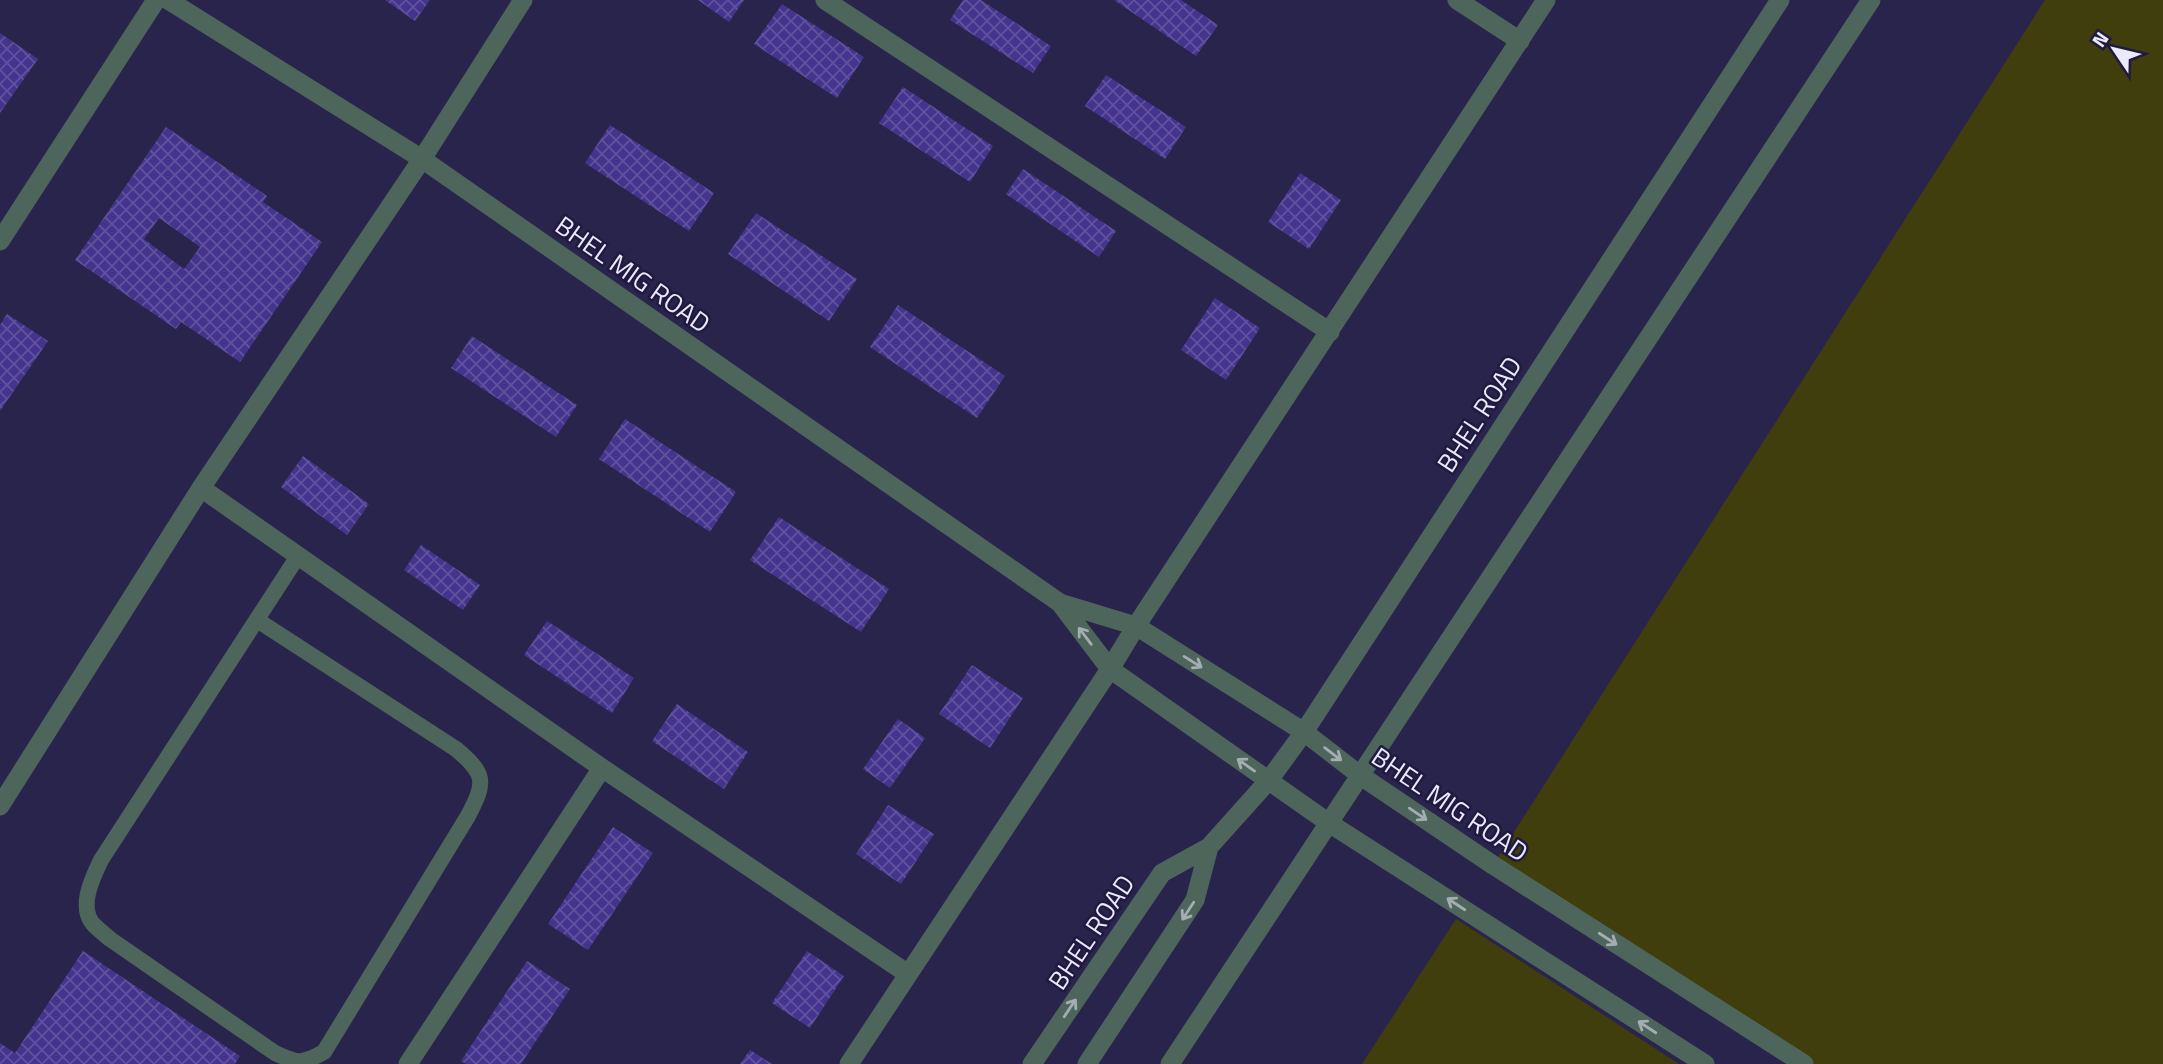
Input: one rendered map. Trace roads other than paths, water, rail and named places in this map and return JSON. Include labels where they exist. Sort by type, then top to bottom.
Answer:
[{"type":"street","points":[[0,241],[156,0]]},
{"type":"street","name":"BHEL MIG ROAD","points":[[168,0],[422,159],[1060,603],[1136,626],[1304,732],[1362,776],[1493,865],[1804,1064]]},
{"type":"street","points":[[0,806],[201,488],[422,159],[523,0]]},
{"type":"street","points":[[825,0],[1330,332]]},
{"type":"street","points":[[1457,0],[1520,41]]},
{"type":"street","points":[[849,1064],[1546,0]]},
{"type":"street","name":"BHEL ROAD","points":[[1032,1064],[1162,873],[1209,847],[1269,780],[1304,732],[1780,0]]},
{"type":"street","points":[[1170,1064],[1871,0]]},
{"type":"street","points":[[201,488],[602,768],[908,974]]},
{"type":"street","name":"BHEL MIG ROAD","points":[[1060,603],[1110,669],[1329,823],[1704,1064]]},
{"type":"street","points":[[408,1064],[602,768]]},
{"type":"street","name":"BHEL ROAD","points":[[1087,1064],[1195,900],[1209,847]]},
{"type":"lane","points":[[257,620],[456,749],[475,764],[482,780],[468,816],[332,1040],[324,1052],[309,1063],[293,1063],[275,1053],[110,939],[90,921],[88,902],[89,885],[101,860],[298,556]]}]
